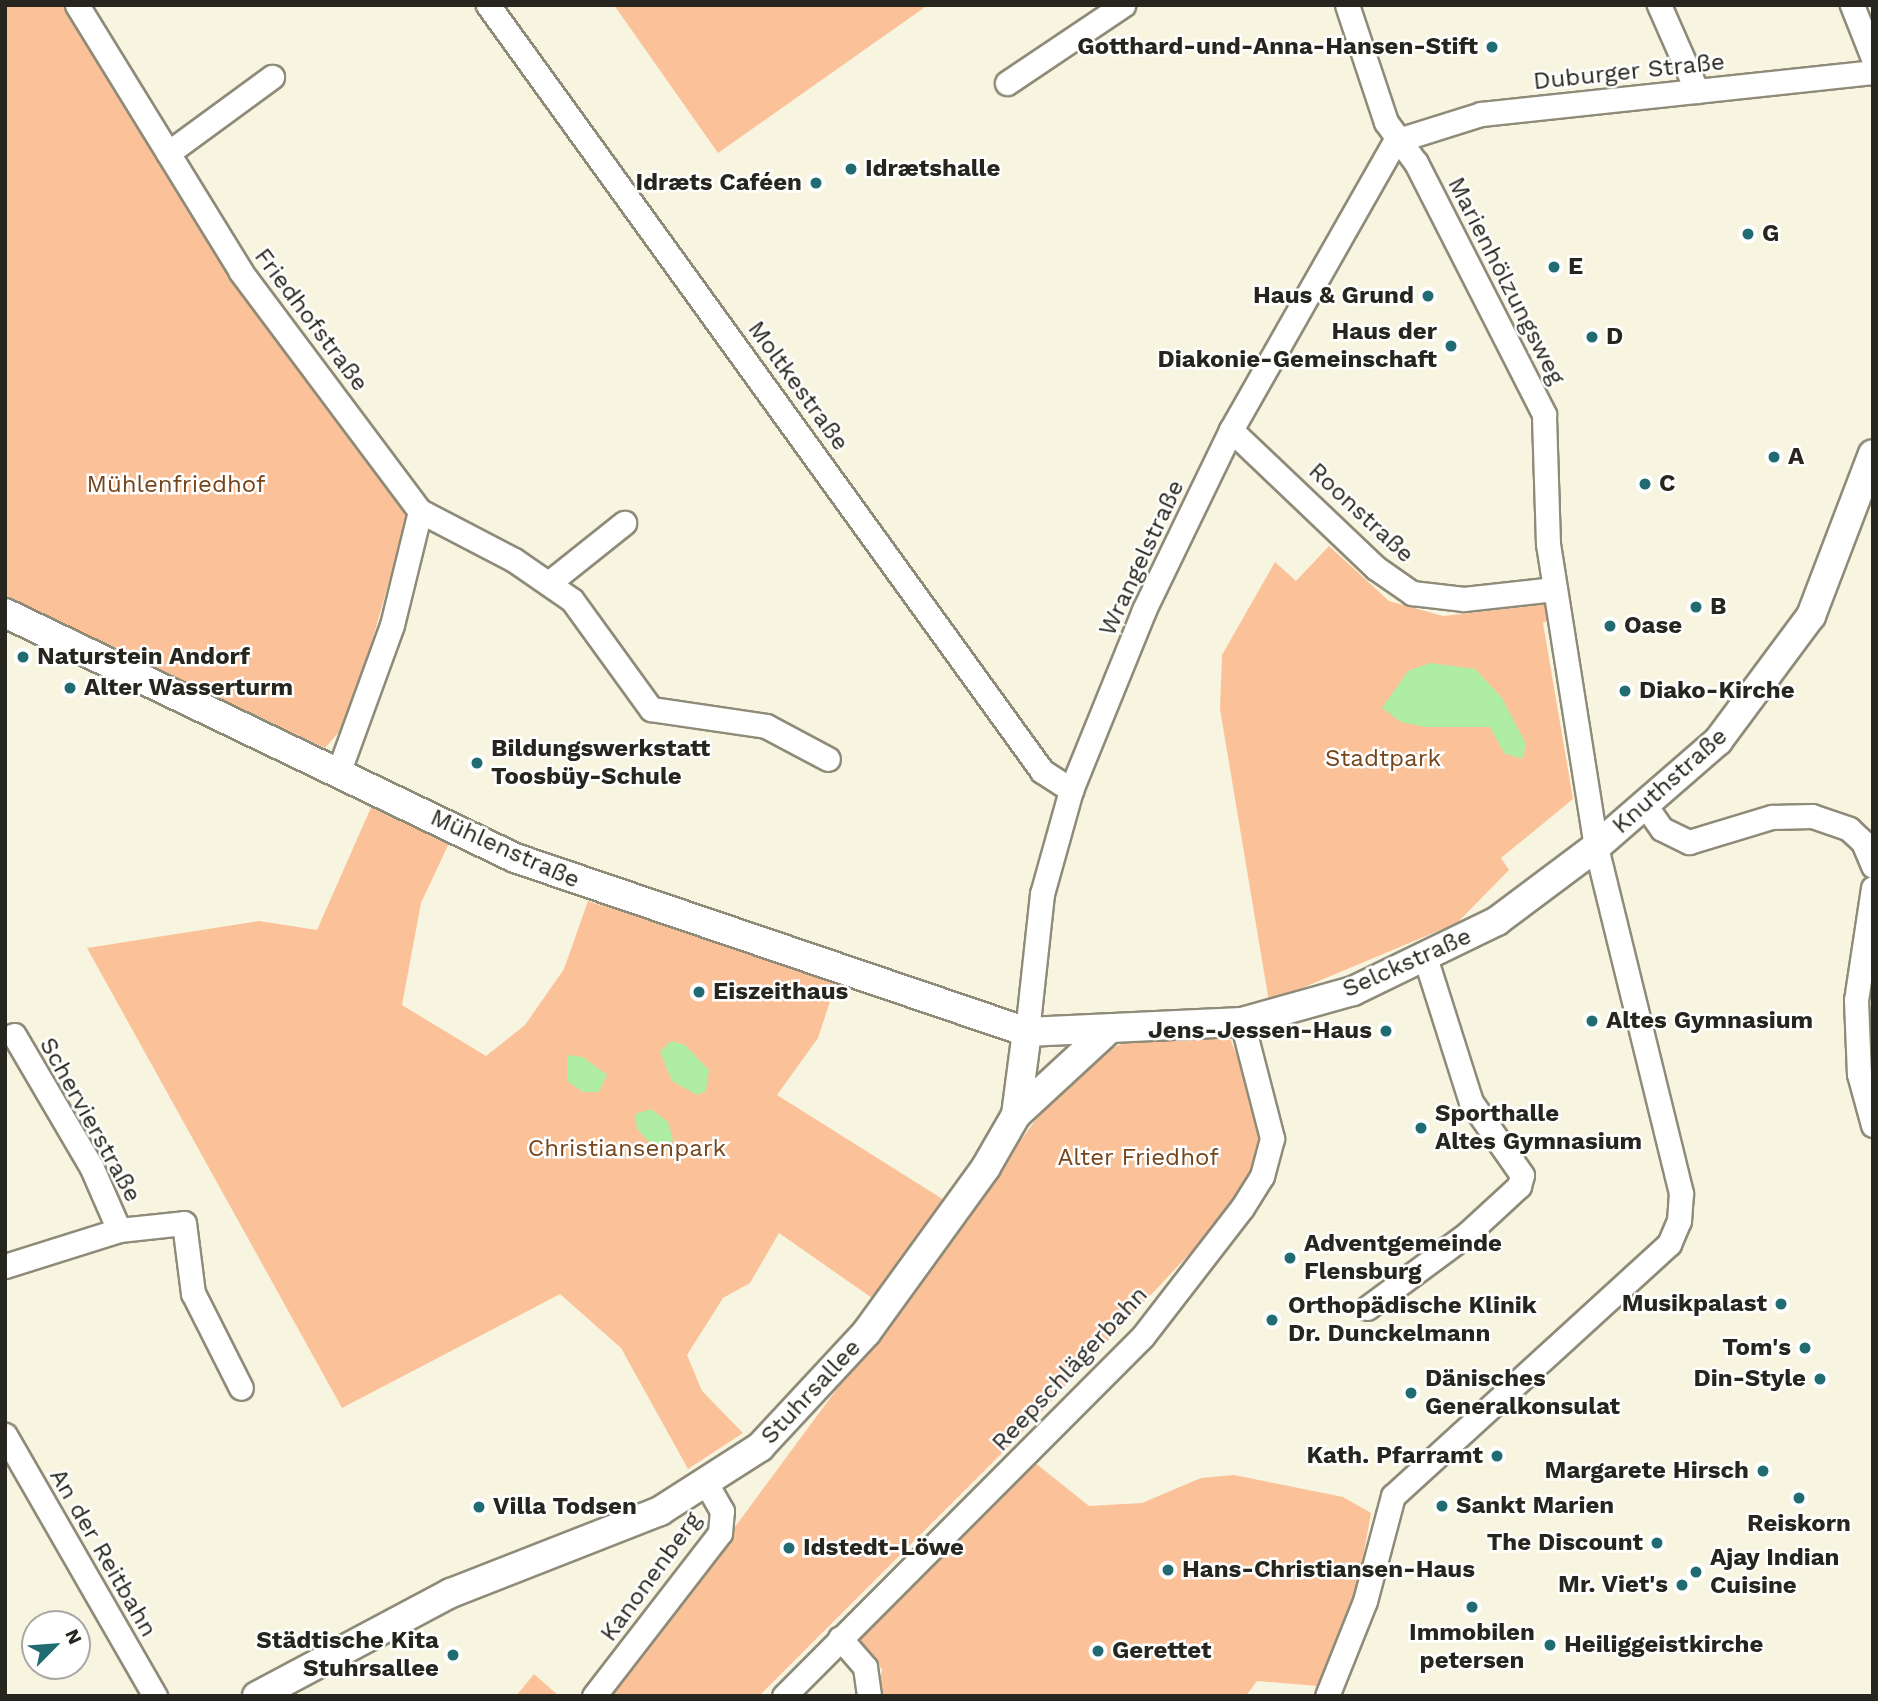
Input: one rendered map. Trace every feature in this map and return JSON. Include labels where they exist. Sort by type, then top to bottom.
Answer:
[{"type":"main road","name":"Knuthstraße","points":[[1596,847],[1718,741],[1787,653],[1829,575],[1873,454]]},
{"type":"main road","name":"Mühlenstraße","points":[[5,613],[339,771],[515,858],[1027,1032]]},
{"type":"main road","name":"Selckstraße","points":[[1027,1032],[1105,1033],[1242,1022],[1353,991],[1426,960],[1497,921],[1596,847]]},
{"type":"main road","name":"Stuhrsallee","points":[[257,1696],[414,1610],[610,1534],[706,1485],[760,1447],[825,1384],[986,1167],[1016,1115],[1027,1032]]},
{"type":"main road","points":[[1016,1115],[1105,1033]]},
{"type":"street","name":"Friedhofstraße","points":[[77,5],[270,314],[420,511],[550,582],[592,621],[651,709],[766,726],[828,760]]},
{"type":"street","name":"Moltkestraße","points":[[488,5],[1042,771],[1071,790]]},
{"type":"street","points":[[1007,83],[1124,5]]},
{"type":"street","name":"Marienhölzungsweg","points":[[1327,1696],[1365,1601],[1393,1496],[1594,1317],[1669,1244],[1679,1221],[1675,1166],[1596,847],[1554,589],[1544,414],[1416,163],[1395,141],[1348,5]]},
{"type":"street","points":[[1659,5],[1697,91]]},
{"type":"street","points":[[1852,5],[1873,58]]},
{"type":"street","name":"Duburger Straße","points":[[1395,141],[1480,114],[1873,72]]},
{"type":"street","points":[[168,153],[272,77]]},
{"type":"street","name":"Wrangelstraße","points":[[1027,1032],[1042,894],[1071,790],[1144,610],[1231,430],[1395,141]]},
{"type":"street","name":"Roonstraße","points":[[1231,430],[1376,568],[1412,593],[1464,599],[1554,589]]},
{"type":"street","points":[[339,771],[392,625],[420,511]]},
{"type":"street","points":[[550,582],[624,523]]},
{"type":"street","points":[[1645,805],[1662,829],[1689,842],[1772,817],[1822,819],[1863,842],[1873,866]]},
{"type":"street","points":[[1873,888],[1858,964],[1858,1064],[1873,1125]]},
{"type":"street","points":[[1367,1308],[1467,1234],[1519,1186],[1522,1174],[1471,1102],[1426,960]]},
{"type":"street","name":"Reepschlägerbahn","points":[[784,1696],[1134,1345],[1242,1208],[1262,1176],[1272,1138],[1242,1022]]},
{"type":"street","name":"Schervierstraße","points":[[14,1035],[103,1189],[119,1230]]},
{"type":"street","points":[[5,1266],[119,1230],[184,1223],[193,1293],[241,1388]]},
{"type":"street","name":"An der Reitbahn","points":[[5,1436],[155,1696]]},
{"type":"street","name":"Kanonenberg","points":[[594,1696],[720,1533],[722,1511],[706,1485]]},
{"type":"street","points":[[840,1638],[865,1667],[869,1696]]},
{"type":"green space","name":"Mühlenfriedhof","points":[[5,5],[65,5],[221,260],[408,514],[350,719],[325,748],[5,597]]},
{"type":"green space","points":[[614,5],[928,5],[718,153]]},
{"type":"green space","name":"Stadtpark","points":[[1329,546],[1389,601],[1443,616],[1550,604],[1553,617],[1543,623],[1573,799],[1501,858],[1509,870],[1457,923],[1269,1002],[1220,709],[1222,655],[1275,562],[1296,581]]},
{"type":"green space","name":"Christiansenpark","points":[[373,803],[450,841],[421,903],[402,1005],[486,1056],[525,1025],[564,969],[588,901],[837,980],[818,1038],[777,1095],[944,1200],[872,1298],[779,1233],[750,1283],[723,1298],[687,1355],[702,1391],[743,1433],[688,1469],[621,1348],[560,1294],[342,1408],[87,948],[259,921],[317,930]]},
{"type":"green space","name":"Alter Friedhof","points":[[1230,1038],[1268,1136],[1236,1204],[1016,1439],[759,1696],[610,1696],[1060,1087],[1090,1057],[1124,1043]]},
{"type":"green space","points":[[1034,1462],[1089,1506],[1142,1503],[1201,1478],[1234,1475],[1343,1497],[1371,1513],[1356,1596],[1317,1686],[1257,1681],[1246,1696],[877,1696],[882,1669],[854,1641]]},
{"type":"green space","points":[[534,1674],[559,1696],[516,1696]]},
{"type":"shaded area","points":[[1430,663],[1475,669],[1502,698],[1526,744],[1522,759],[1504,753],[1490,727],[1425,727],[1401,722],[1382,708],[1408,671]]},
{"type":"shaded area","points":[[671,1041],[685,1045],[709,1070],[706,1091],[697,1095],[672,1081],[660,1052]]},
{"type":"shaded area","points":[[567,1055],[583,1057],[607,1075],[599,1092],[583,1092],[567,1081]]},
{"type":"shaded area","points":[[651,1109],[668,1122],[673,1140],[662,1156],[637,1129],[635,1114]]},
{"type":"place","name":"Gotthard-und-Anna-Hansen-Stift","points":[[1492,47]]},
{"type":"place","name":"Idrætshalle","points":[[851,169]]},
{"type":"place","name":"Idræts Caféen","points":[[816,183]]},
{"type":"place","name":"G","points":[[1748,234]]},
{"type":"place","name":"E","points":[[1554,267]]},
{"type":"place","name":"Haus & Grund","points":[[1428,296]]},
{"type":"place","name":"D","points":[[1592,337]]},
{"type":"place","name":"Haus der Diakonie-Gemeinschaft","points":[[1451,346]]},
{"type":"place","name":"A","points":[[1774,457]]},
{"type":"place","name":"C","points":[[1645,484]]},
{"type":"place","name":"B","points":[[1696,607]]},
{"type":"place","name":"Oase","points":[[1610,626]]},
{"type":"place","name":"Naturstein Andorf","points":[[23,657]]},
{"type":"place","name":"Alter Wasserturm","points":[[70,688]]},
{"type":"place","name":"Diako-Kirche","points":[[1625,691]]},
{"type":"place","name":"Bildungswerkstatt Toosbüy-Schule","points":[[477,763]]},
{"type":"place","name":"Eiszeithaus","points":[[699,992]]},
{"type":"place","name":"Altes Gymnasium","points":[[1592,1021]]},
{"type":"place","name":"Jens-Jessen-Haus","points":[[1386,1031]]},
{"type":"place","name":"Sporthalle Altes Gymnasium","points":[[1421,1128]]},
{"type":"place","name":"Adventgemeinde Flensburg","points":[[1290,1258]]},
{"type":"place","name":"Musikpalast","points":[[1781,1304]]},
{"type":"place","name":"Orthopädische Klinik Dr. Dunckelmann","points":[[1272,1320]]},
{"type":"place","name":"Tom's","points":[[1805,1348]]},
{"type":"place","name":"Din-Style","points":[[1820,1379]]},
{"type":"place","name":"Dänisches Generalkonsulat","points":[[1411,1393]]},
{"type":"place","name":"Kath. Pfarramt","points":[[1497,1456]]},
{"type":"place","name":"Margarete Hirsch","points":[[1763,1471]]},
{"type":"place","name":"Reiskorn","points":[[1799,1498]]},
{"type":"place","name":"Sankt Marien","points":[[1442,1506]]},
{"type":"place","name":"Villa Todsen","points":[[479,1507]]},
{"type":"place","name":"The Discount","points":[[1657,1543]]},
{"type":"place","name":"Idstedt-Löwe","points":[[789,1548]]},
{"type":"place","name":"Hans-Christiansen-Haus","points":[[1168,1570]]},
{"type":"place","name":"Ajay Indian Cuisine","points":[[1696,1572]]},
{"type":"place","name":"Mr. Viet's","points":[[1682,1585]]},
{"type":"place","name":"Immobilen petersen","points":[[1472,1607]]},
{"type":"place","name":"Heiliggeistkirche","points":[[1550,1645]]},
{"type":"place","name":"Gerettet","points":[[1098,1651]]},
{"type":"place","name":"Städtische Kita Stuhrsallee","points":[[453,1655]]}]
